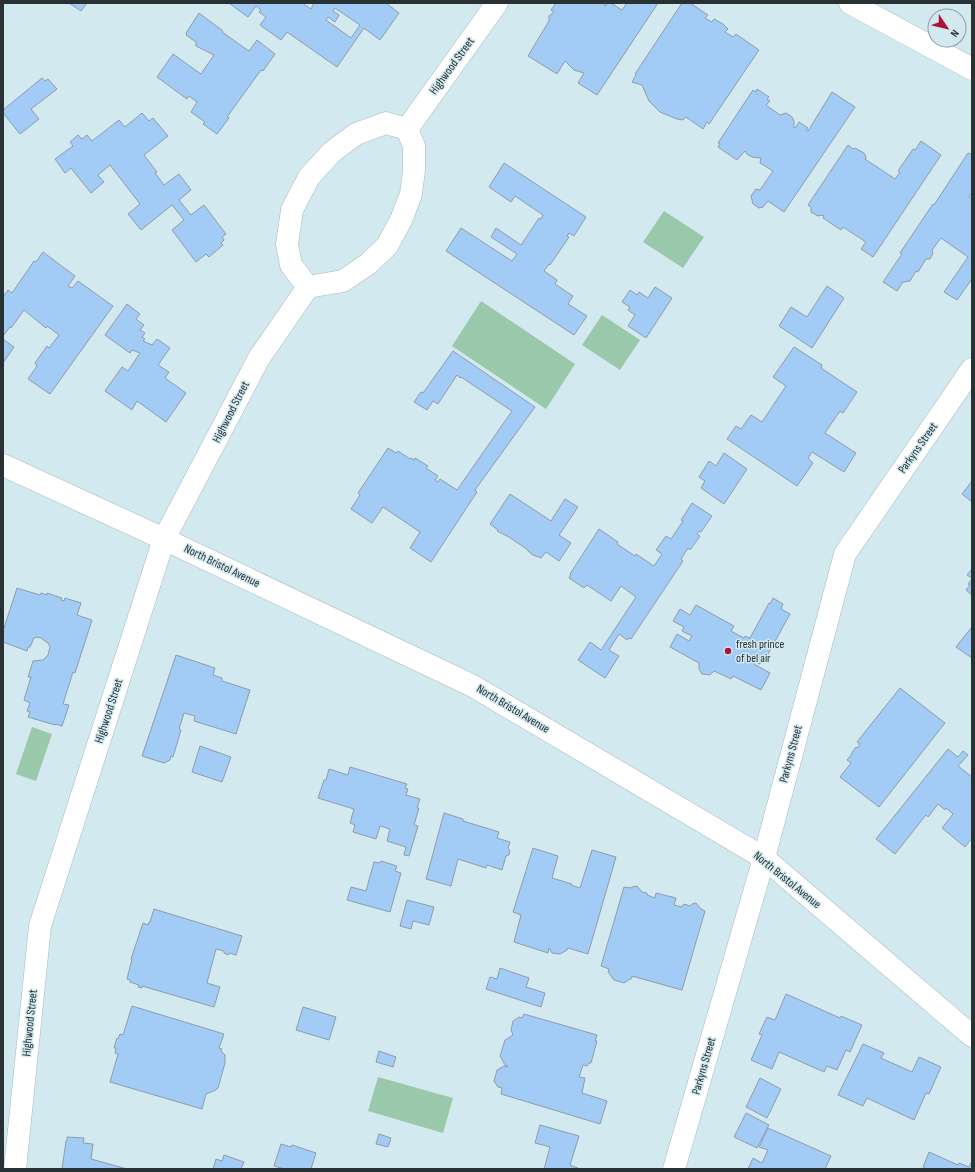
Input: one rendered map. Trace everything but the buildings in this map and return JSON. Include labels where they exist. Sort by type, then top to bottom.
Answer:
[{"type":"street","name":"Highwood Street","points":[[407,129],[497,3]]},
{"type":"street","points":[[850,3],[972,68]]},
{"type":"street","points":[[386,123],[407,129],[414,146],[414,170],[411,194],[401,220],[387,246],[368,264],[343,281],[308,287],[292,265],[288,244],[292,210],[310,177],[332,152],[356,134],[386,123]]},
{"type":"street","name":"Highwood Street","points":[[15,1169],[40,926],[164,539],[259,358],[308,287]]},
{"type":"street","name":"Parkyns Street","points":[[674,1169],[764,858],[845,554],[972,369]]},
{"type":"street","name":"North Bristol Avenue","points":[[3,465],[164,539],[473,686],[764,858],[972,1036]]},
{"type":"green space","points":[[664,211],[704,237],[683,268],[643,242]]},
{"type":"green space","points":[[481,301],[575,364],[546,409],[452,346]]},
{"type":"green space","points":[[602,315],[640,340],[620,370],[582,345]]},
{"type":"green space","points":[[32,727],[52,734],[36,781],[16,774]]},
{"type":"green space","points":[[378,1077],[453,1098],[443,1133],[368,1111]]},
{"type":"place","name":"fresh prince of bel air","points":[[728,651]]}]
